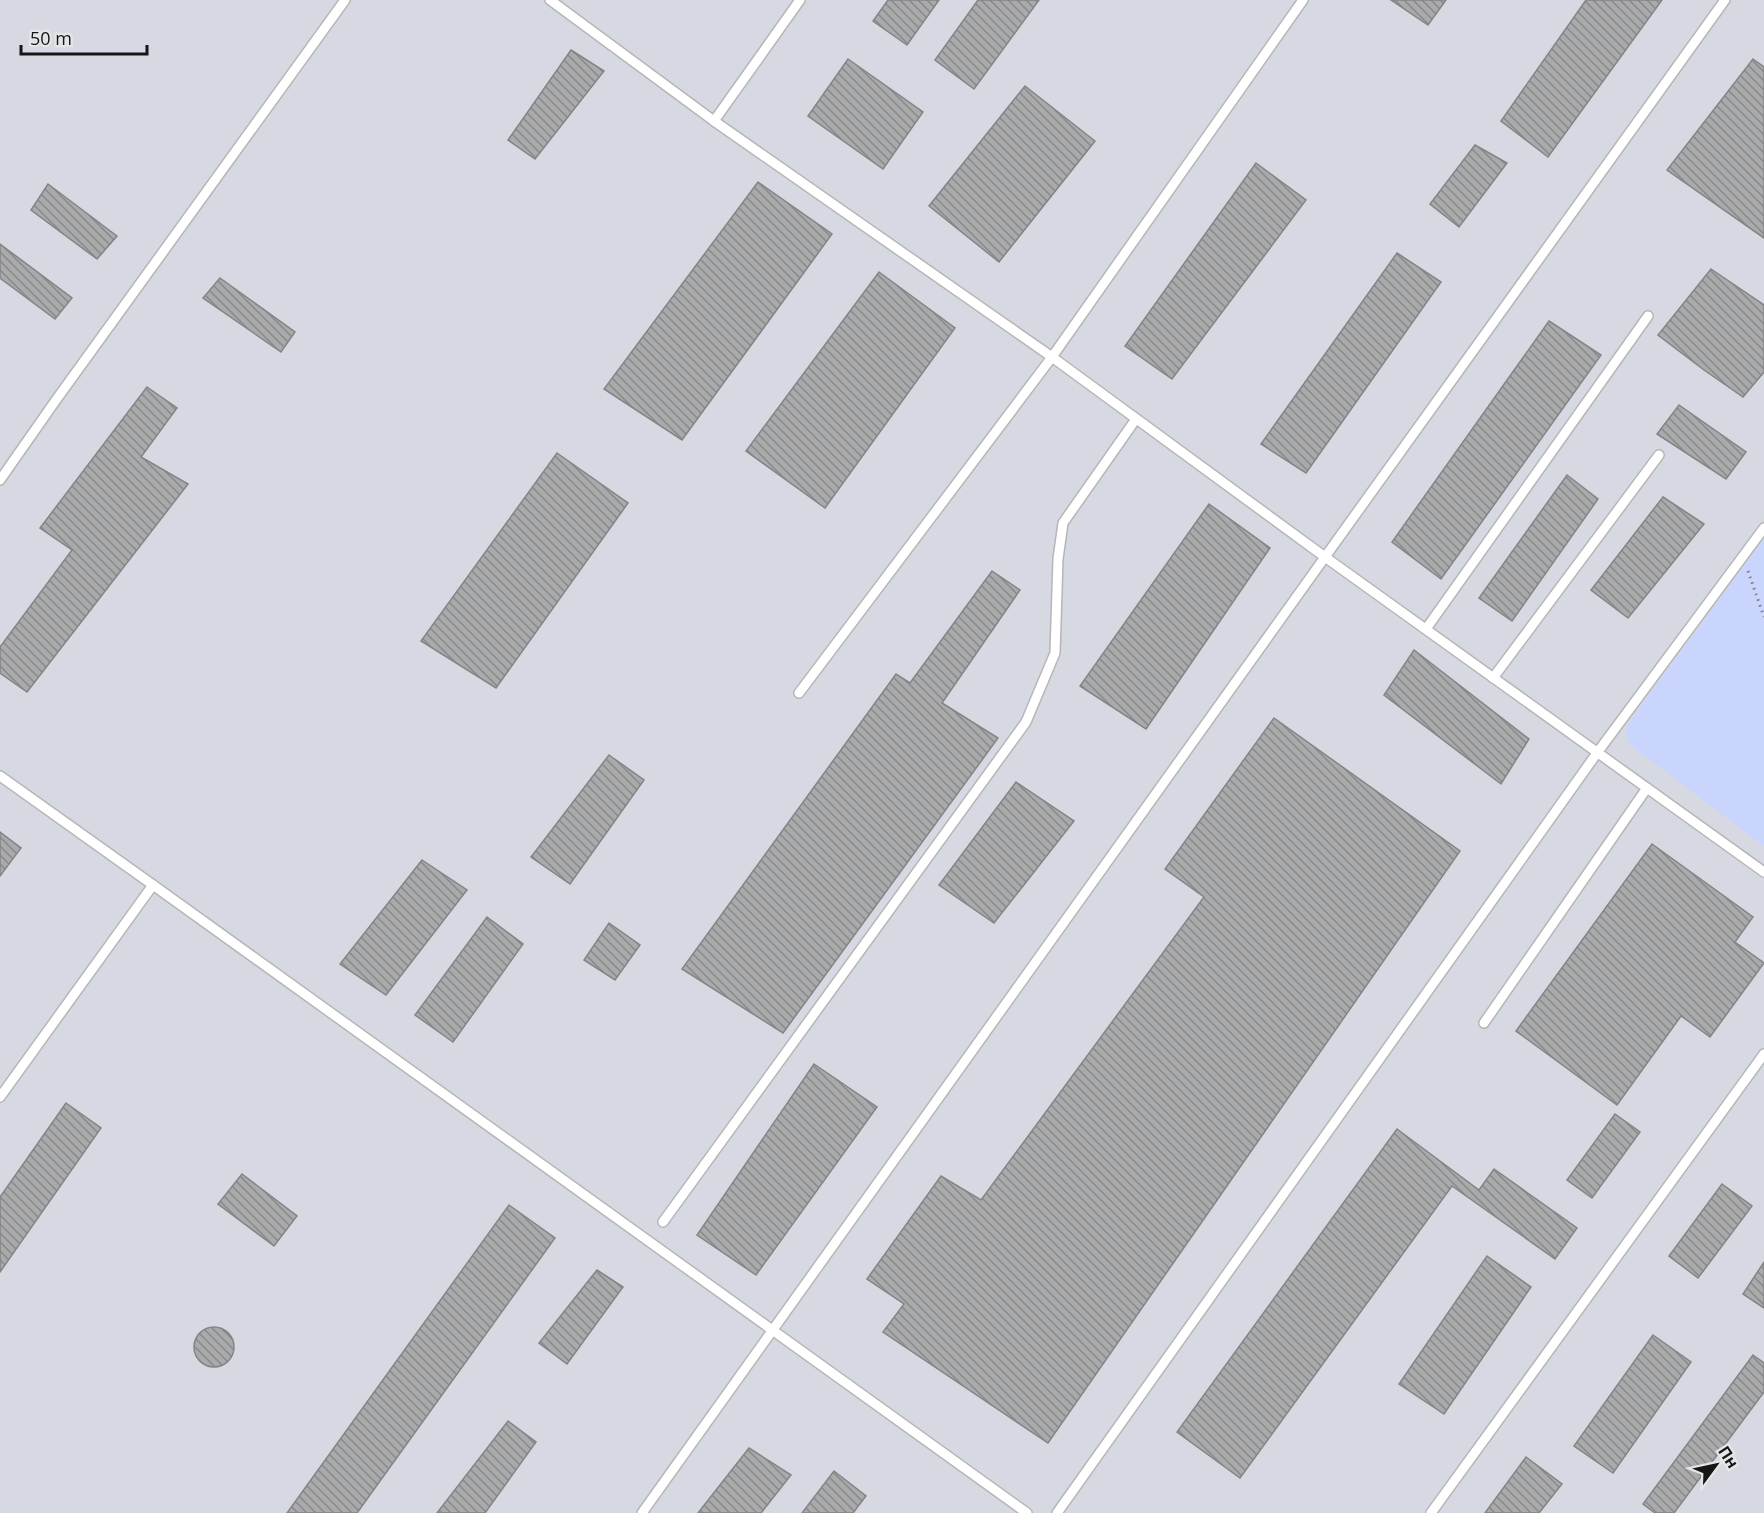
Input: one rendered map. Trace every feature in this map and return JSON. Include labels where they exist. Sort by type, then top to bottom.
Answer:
[{"type":"lane","points":[[0,480],[345,0]]},
{"type":"lane","points":[[550,0],[714,121],[1052,357],[1325,557],[1764,872]]},
{"type":"lane","points":[[714,121],[800,0]]},
{"type":"lane","points":[[799,693],[1052,357],[1303,0]]},
{"type":"lane","points":[[642,1513],[1725,0]]},
{"type":"lane","points":[[1426,630],[1648,316]]},
{"type":"lane","points":[[663,1222],[1026,722],[1055,653],[1058,559],[1062,523],[1136,419]]},
{"type":"lane","points":[[1493,678],[1659,455]]},
{"type":"lane","points":[[1057,1513],[1597,753],[1764,528]]},
{"type":"lane","points":[[0,776],[1027,1513]]},
{"type":"lane","points":[[1484,1023],[1647,788]]},
{"type":"lane","points":[[0,1097],[153,885]]},
{"type":"lane","points":[[1431,1513],[1764,1054]]},
{"type":"path","points":[[1743,557],[1764,617]]},
{"type":"shaded area","points":[[0,0],[1764,0],[1764,1513],[0,1513]]},
{"type":"shaded area","points":[[1764,538],[1764,846],[1629,744],[1626,731],[1631,720]]},
{"type":"building","points":[[888,0],[939,0],[907,45],[873,21]]},
{"type":"building","points":[[978,0],[1039,0],[974,89],[935,60]]},
{"type":"building","points":[[1391,0],[1446,0],[1428,25]]},
{"type":"building","points":[[1586,0],[1662,0],[1548,157],[1501,121]]},
{"type":"building","points":[[571,50],[604,71],[535,159],[508,140]]},
{"type":"building","points":[[848,59],[923,112],[883,169],[808,116]]},
{"type":"building","points":[[1753,59],[1764,67],[1764,238],[1667,170]]},
{"type":"building","points":[[1025,86],[1095,141],[999,262],[929,206]]},
{"type":"building","points":[[1475,145],[1507,163],[1459,227],[1430,204]]},
{"type":"building","points":[[1256,163],[1306,200],[1172,379],[1125,346]]},
{"type":"building","points":[[758,182],[832,234],[682,440],[604,389]]},
{"type":"building","points":[[48,184],[117,236],[97,259],[31,210]]},
{"type":"building","points":[[0,244],[72,298],[55,319],[0,278]]},
{"type":"building","points":[[1397,253],[1441,282],[1306,473],[1261,444]]},
{"type":"building","points":[[1711,269],[1764,305],[1764,372],[1743,397],[1658,335]]},
{"type":"building","points":[[879,272],[955,328],[825,508],[746,451]]},
{"type":"building","points":[[220,278],[295,332],[281,352],[203,298]]},
{"type":"building","points":[[1549,321],[1601,355],[1441,579],[1392,542]]},
{"type":"building","points":[[147,387],[177,408],[141,457],[188,484],[27,692],[0,673],[0,647],[72,550],[40,528]]},
{"type":"building","points":[[1679,405],[1746,452],[1726,479],[1657,434]]},
{"type":"building","points":[[557,453],[628,503],[496,688],[421,641]]},
{"type":"building","points":[[1567,475],[1598,499],[1512,621],[1479,598]]},
{"type":"building","points":[[1663,497],[1704,524],[1628,618],[1591,590]]},
{"type":"building","points":[[1209,504],[1270,548],[1146,729],[1080,686]]},
{"type":"building","points":[[992,571],[1020,590],[942,703],[998,738],[783,1033],[682,969],[896,674],[910,683]]},
{"type":"building","points":[[1414,650],[1529,739],[1501,784],[1384,695]]},
{"type":"building","points":[[1274,718],[1460,851],[1048,1443],[883,1332],[904,1304],[867,1279],[941,1176],[981,1200],[1204,897],[1165,869]]},
{"type":"building","points":[[609,755],[644,780],[570,884],[531,857]]},
{"type":"building","points":[[1016,782],[1074,821],[994,923],[939,885]]},
{"type":"building","points":[[0,832],[21,848],[0,876]]},
{"type":"building","points":[[1652,844],[1753,917],[1735,942],[1764,963],[1710,1037],[1681,1016],[1617,1105],[1516,1031]]},
{"type":"building","points":[[422,860],[467,890],[386,995],[340,964]]},
{"type":"building","points":[[487,917],[523,944],[453,1042],[415,1015]]},
{"type":"building","points":[[609,923],[640,945],[615,980],[584,960]]},
{"type":"building","points":[[814,1064],[877,1107],[756,1275],[697,1235]]},
{"type":"building","points":[[66,1103],[101,1128],[0,1272],[0,1197]]},
{"type":"building","points":[[1615,1114],[1640,1132],[1592,1198],[1567,1180]]},
{"type":"building","points":[[1397,1129],[1479,1190],[1494,1169],[1577,1228],[1555,1259],[1452,1186],[1240,1478],[1177,1432]]},
{"type":"building","points":[[242,1174],[297,1216],[274,1246],[218,1204]]},
{"type":"building","points":[[1722,1184],[1752,1206],[1698,1278],[1669,1256]]},
{"type":"building","points":[[509,1205],[555,1238],[357,1513],[287,1513]]},
{"type":"building","points":[[1487,1256],[1531,1287],[1444,1414],[1399,1384]]},
{"type":"building","points":[[1764,1262],[1764,1308],[1743,1294]]},
{"type":"building","points":[[597,1270],[623,1287],[567,1364],[539,1343]]},
{"type":"building","points":[[214,1327],[222,1328],[228,1333],[233,1339],[233,1355],[228,1361],[222,1366],[214,1367],[206,1366],[200,1361],[195,1355],[194,1347],[195,1339],[200,1333],[206,1328]]},
{"type":"building","points":[[1653,1335],[1691,1362],[1613,1473],[1574,1446]]},
{"type":"building","points":[[1753,1355],[1764,1363],[1764,1392],[1674,1513],[1655,1513],[1643,1504]]},
{"type":"building","points":[[508,1421],[536,1442],[485,1513],[437,1513]]},
{"type":"building","points":[[749,1448],[791,1475],[761,1513],[698,1513]]},
{"type":"building","points":[[1526,1457],[1562,1484],[1539,1513],[1485,1513]]},
{"type":"building","points":[[834,1471],[866,1496],[853,1513],[802,1513]]}]
